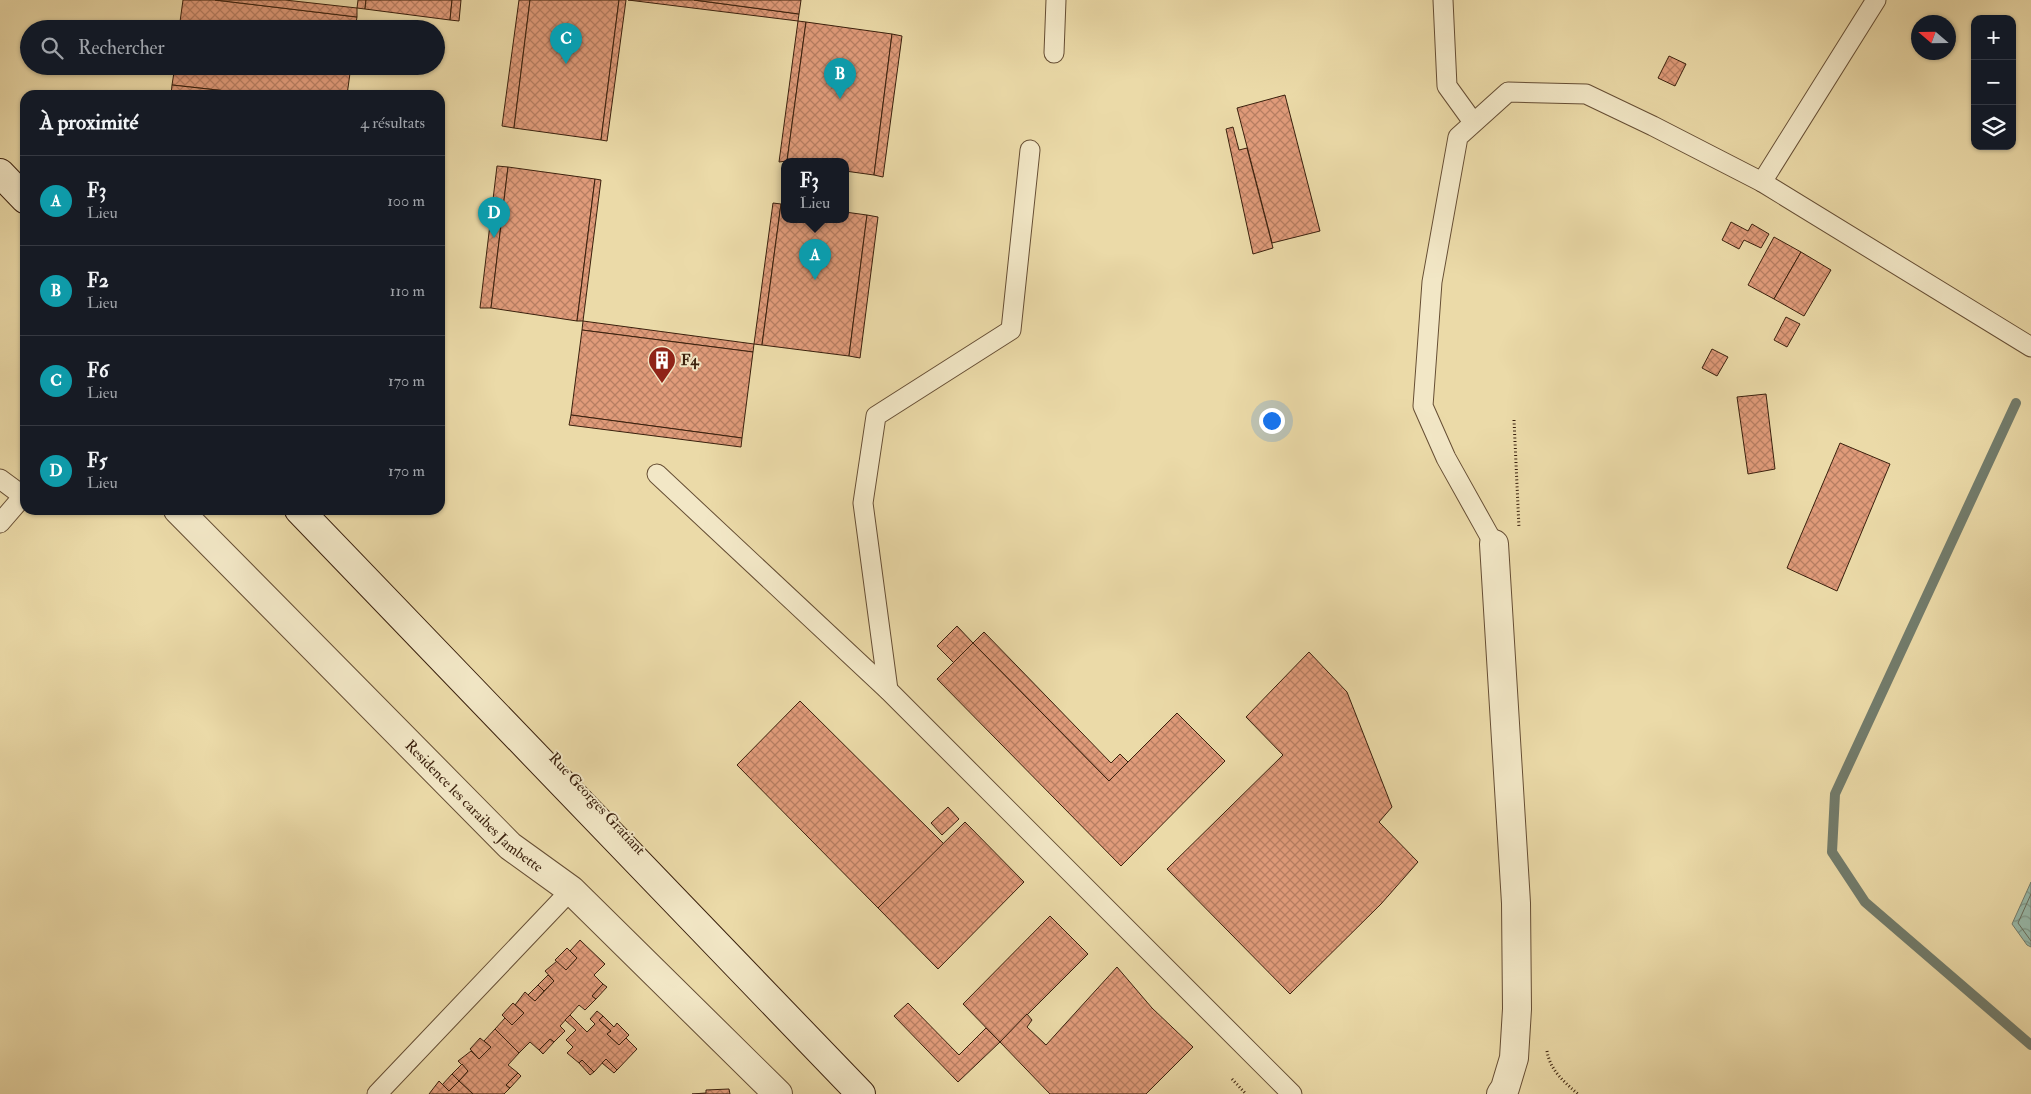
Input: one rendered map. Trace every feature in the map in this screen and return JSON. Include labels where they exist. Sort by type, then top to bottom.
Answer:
[{"type":"main road","points":[[0,173],[20,194]]},
{"type":"main road","name":"Residence les caraibes Jambette","points":[[183,515],[510,846],[571,890],[778,1094]]},
{"type":"main road","name":"Rue Georges Gratiant","points":[[312,515],[861,1094]]},
{"type":"main road","name":"Rue Georges Gratiant","points":[[312,515],[877,1094]]},
{"type":"main road","points":[[1494,544],[1516,903],[1518,1009],[1509,1092]]},
{"type":"lane","points":[[1054,54],[1056,0]]},
{"type":"lane","points":[[1443,0],[1447,86],[1473,122]]},
{"type":"lane","points":[[1762,182],[1876,0]]},
{"type":"lane","points":[[1494,544],[1446,458],[1423,406],[1432,282],[1458,137],[1508,92],[1586,94],[1762,182],[2031,347]]},
{"type":"lane","points":[[888,690],[863,503],[876,416],[1011,330],[1030,150]]},
{"type":"lane","points":[[657,474],[888,690],[1292,1094]]},
{"type":"lane","points":[[0,479],[20,492]]},
{"type":"lane","points":[[0,523],[20,500]]},
{"type":"lane","points":[[377,1094],[571,890]]},
{"type":"path","points":[[1232,1079],[1246,1094]]},
{"type":"water","points":[[2031,882],[2031,947],[2027,945],[2012,924]]},
{"type":"building","points":[[183,0],[215,0],[357,17],[356,20],[180,20]]},
{"type":"building","points":[[215,0],[285,0],[357,8],[357,17]]},
{"type":"building","points":[[358,0],[366,0],[365,9],[357,8]]},
{"type":"building","points":[[366,0],[452,0],[450,20],[365,9]]},
{"type":"building","points":[[452,0],[461,0],[459,21],[450,20]]},
{"type":"building","points":[[519,0],[530,0],[514,128],[502,126]]},
{"type":"building","points":[[530,0],[619,0],[601,140],[514,128]]},
{"type":"building","points":[[619,0],[626,0],[607,141],[601,140]]},
{"type":"building","points":[[628,0],[694,0],[799,14],[798,21]]},
{"type":"building","points":[[694,0],[801,0],[799,14]]},
{"type":"building","points":[[798,21],[806,22],[787,158],[781,158],[781,162],[779,162]]},
{"type":"building","points":[[806,22],[892,34],[874,175],[849,172],[849,158],[787,158]]},
{"type":"building","points":[[892,34],[902,36],[883,177],[874,175]]},
{"type":"building","points":[[1669,56],[1686,64],[1675,86],[1658,78]]},
{"type":"building","points":[[174,75],[350,75],[348,90],[217,90],[172,85]]},
{"type":"building","points":[[172,85],[217,90],[172,90]]},
{"type":"building","points":[[1285,95],[1320,231],[1272,243],[1237,108]]},
{"type":"building","points":[[1233,127],[1239,150],[1247,148],[1273,248],[1253,254],[1226,129]]},
{"type":"building","points":[[497,166],[508,167],[491,308],[480,308]]},
{"type":"building","points":[[508,167],[595,179],[577,321],[491,308]]},
{"type":"building","points":[[595,179],[601,180],[583,321],[577,321]]},
{"type":"building","points":[[773,203],[781,204],[762,345],[754,344]]},
{"type":"building","points":[[781,204],[781,223],[849,223],[849,213],[867,215],[849,356],[762,345]]},
{"type":"building","points":[[867,215],[878,217],[860,358],[849,356]]},
{"type":"building","points":[[1731,222],[1748,231],[1752,224],[1769,234],[1761,248],[1744,240],[1739,249],[1722,240]]},
{"type":"building","points":[[1774,237],[1801,252],[1774,299],[1748,285]]},
{"type":"building","points":[[1801,252],[1831,270],[1804,316],[1774,299]]},
{"type":"building","points":[[1786,317],[1800,324],[1787,347],[1774,340]]},
{"type":"building","points":[[583,321],[754,344],[753,352],[582,330]]},
{"type":"building","name":"F4","points":[[582,330],[753,352],[742,438],[571,415]]},
{"type":"building","points":[[1712,349],[1728,357],[1717,376],[1702,368]]},
{"type":"building","points":[[1766,394],[1775,469],[1748,474],[1737,397]]},
{"type":"building","points":[[571,415],[742,438],[741,447],[569,425]]},
{"type":"building","points":[[1840,443],[1890,464],[1837,591],[1787,568]]},
{"type":"building","points":[[957,626],[973,643],[954,663],[937,646]]},
{"type":"building","points":[[984,632],[1111,763],[1120,754],[1128,762],[1109,781],[973,643]]},
{"type":"building","points":[[973,643],[1109,781],[1177,713],[1225,761],[1121,866],[937,679]]},
{"type":"building","points":[[1309,652],[1347,692],[1392,807],[1379,822],[1418,862],[1381,904],[1290,994],[1167,869],[1283,755],[1246,717]]},
{"type":"building","points":[[800,701],[944,844],[878,908],[737,765]]},
{"type":"building","points":[[948,807],[959,819],[942,835],[931,823]]},
{"type":"building","points":[[965,822],[1024,882],[938,969],[878,908]]},
{"type":"building","points":[[1050,916],[1088,954],[1000,1042],[963,1004]]},
{"type":"building","points":[[580,940],[605,964],[594,975],[603,984],[592,996],[596,999],[585,1010],[579,1005],[560,1026],[565,1031],[554,1042],[550,1039],[539,1050],[530,1042],[519,1053],[495,1029],[505,1018],[512,1025],[524,1013],[515,1005],[525,992],[535,1001],[554,981],[545,971],[557,961],[566,970],[577,958],[570,951]]},
{"type":"building","points":[[567,948],[577,958],[566,970],[555,960]]},
{"type":"building","points":[[1117,967],[1152,1008],[1193,1047],[1146,1094],[1050,1094],[1000,1042],[1027,1014],[1032,1020],[1027,1027],[1046,1045]]},
{"type":"building","points":[[548,975],[554,981],[544,991],[538,985]]},
{"type":"building","points":[[603,984],[607,987],[596,999],[592,996]]},
{"type":"building","points":[[538,985],[544,991],[535,1001],[528,995]]},
{"type":"building","points":[[513,1003],[524,1013],[512,1025],[502,1015]]},
{"type":"building","points":[[908,1003],[959,1055],[986,1028],[1000,1042],[958,1082],[894,1016]]},
{"type":"building","points":[[597,1011],[603,1016],[599,1020],[611,1031],[607,1034],[619,1045],[626,1038],[637,1049],[617,1070],[606,1059],[594,1072],[582,1060],[579,1063],[567,1053],[573,1047],[566,1040],[576,1030],[565,1020],[570,1015],[587,1032],[595,1024],[590,1019]]},
{"type":"building","points":[[603,1016],[614,1027],[617,1023],[629,1035],[619,1045],[607,1034],[611,1031],[599,1020]]},
{"type":"building","points":[[495,1029],[519,1053],[508,1065],[518,1073],[506,1085],[510,1088],[504,1094],[473,1094],[459,1081],[468,1071],[458,1061],[471,1051],[479,1059],[491,1047],[484,1041]]},
{"type":"building","points":[[480,1038],[491,1047],[479,1059],[470,1049]]},
{"type":"building","points":[[550,1039],[554,1042],[543,1054],[539,1050]]},
{"type":"building","points":[[606,1059],[617,1070],[614,1073],[602,1063]]},
{"type":"building","points":[[582,1060],[594,1072],[590,1075],[579,1063]]},
{"type":"building","points":[[462,1064],[468,1071],[459,1081],[452,1074]]},
{"type":"building","points":[[518,1073],[521,1076],[510,1088],[506,1085]]},
{"type":"building","points":[[452,1074],[459,1081],[449,1091],[442,1085]]},
{"type":"building","points":[[439,1081],[449,1091],[459,1081],[473,1094],[429,1094]]},
{"type":"building","points":[[729,1089],[730,1094],[692,1094],[706,1093],[706,1090]]},
{"type":"waterway","points":[[2016,403],[1835,794],[1832,852],[1865,902],[2031,1045]]},
{"type":"place","name":"F6","points":[[566,64]]},
{"type":"place","name":"F2","points":[[840,99]]},
{"type":"place","name":"F5","points":[[494,238]]},
{"type":"place","name":"F3","points":[[815,280]]},
{"type":"place","name":"F4","points":[[662,384]]}]
